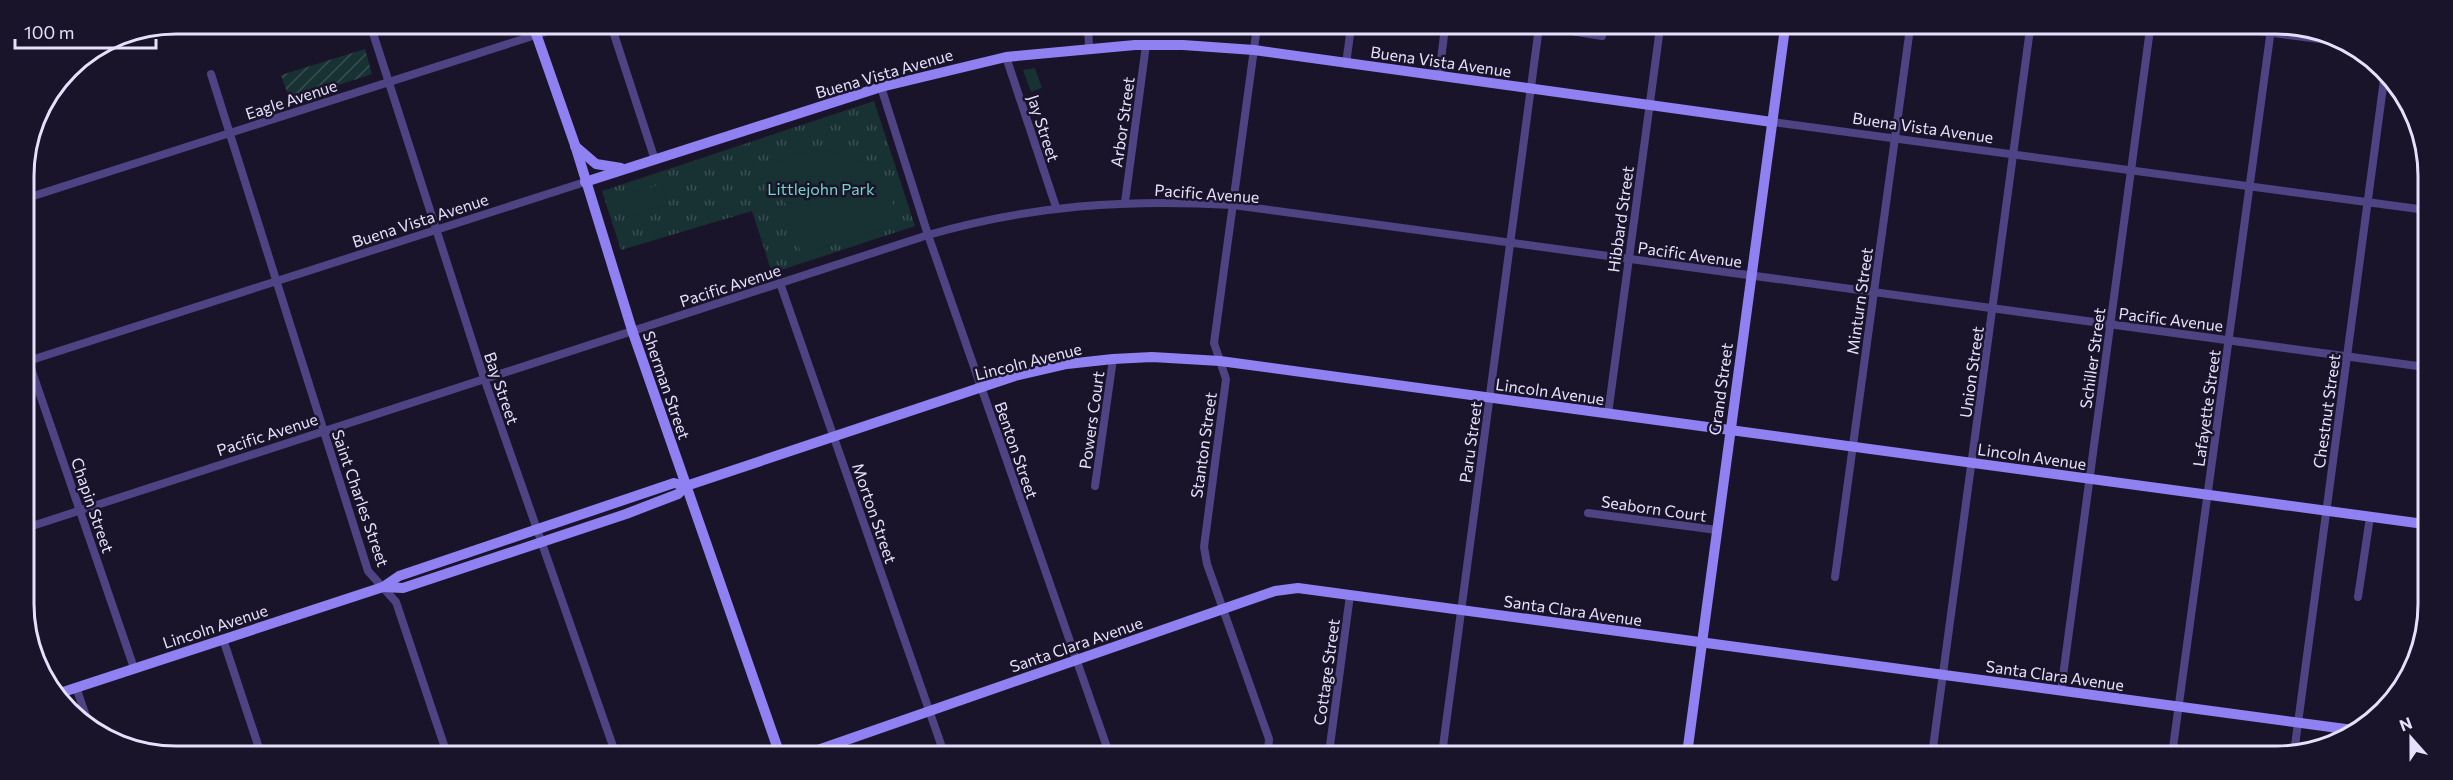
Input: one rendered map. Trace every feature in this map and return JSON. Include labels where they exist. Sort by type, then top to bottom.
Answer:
[{"type":"street","name":"Bay Street","points":[[373,34],[484,378],[613,746]]},
{"type":"street","name":"Eagle Avenue","points":[[35,195],[388,82],[524,34]]},
{"type":"street","name":"Sherman Street","points":[[536,34],[575,145],[632,330],[777,746]]},
{"type":"street","points":[[613,34],[655,160]]},
{"type":"street","points":[[1088,34],[1089,47]]},
{"type":"street","name":"Stanton Street","points":[[1256,34],[1214,343],[1226,379],[1204,547],[1223,609],[1269,739],[1269,745]]},
{"type":"street","points":[[1346,63],[1350,34]]},
{"type":"street","points":[[1439,75],[1444,34]]},
{"type":"street","name":"Paru Street","points":[[1443,745],[1538,34]]},
{"type":"street","points":[[1590,34],[1602,36]]},
{"type":"street","name":"Hibbard Street","points":[[1608,414],[1659,34]]},
{"type":"street","name":"Grand Street","points":[[1688,745],[1784,34]]},
{"type":"street","name":"Minturn Street","points":[[1835,577],[1909,34]]},
{"type":"street","name":"Union Street","points":[[1933,745],[2029,34]]},
{"type":"street","name":"Schiller Street","points":[[2061,691],[2149,34]]},
{"type":"street","name":"Lafayette Street","points":[[2173,745],[2271,34]]},
{"type":"street","name":"Buena Vista Avenue","points":[[35,360],[881,87],[1006,57],[1089,47],[1146,45],[1254,50],[2418,209]]},
{"type":"street","name":"Arbor Street","points":[[1125,202],[1146,45]]},
{"type":"street","name":"Jay Street","points":[[1006,57],[1056,207]]},
{"type":"street","name":"Saint Charles Street","points":[[211,74],[227,134],[368,571],[396,602],[444,746]]},
{"type":"street","name":"Chestnut Street","points":[[2295,744],[2383,84]]},
{"type":"street","name":"Benton Street","points":[[881,87],[928,235],[1106,746]]},
{"type":"street","points":[[575,145],[596,164],[627,168]]},
{"type":"street","name":"Pacific Avenue","points":[[34,525],[928,235],[1000,216],[1056,207],[1125,202],[1233,206],[2418,366]]},
{"type":"street","name":"Morton Street","points":[[780,283],[942,746]]},
{"type":"street","name":"Lincoln Avenue","points":[[383,587],[403,588],[626,514],[678,494],[686,486],[981,387],[1046,369],[1113,359],[1152,357],[1220,361],[2418,523]]},
{"type":"street","name":"Powers Court","points":[[1095,486],[1113,359]]},
{"type":"street","name":"Chapin Street","points":[[35,383],[134,668]]},
{"type":"street","name":"Lincoln Avenue","points":[[65,691],[383,587],[399,576],[537,528],[674,483],[686,486]]},
{"type":"street","name":"Seaborn Court","points":[[1588,513],[1717,530]]},
{"type":"street","points":[[2358,597],[2370,517]]},
{"type":"street","name":"Santa Clara Avenue","points":[[830,746],[1223,609],[1287,589],[1350,595],[2342,729]]},
{"type":"street","name":"Cottage Street","points":[[1330,745],[1350,595]]},
{"type":"street","points":[[223,639],[258,746]]},
{"type":"street","points":[[76,687],[84,711]]},
{"type":"green space","points":[[365,49],[372,74],[290,101],[281,75]]},
{"type":"green space","points":[[1035,68],[1042,88],[1031,92],[1023,70]]},
{"type":"green space","name":"Littlejohn Park","points":[[874,101],[915,226],[772,273],[752,211],[621,250],[602,191]]},
{"type":"green space","points":[[819,150],[850,157],[872,168],[887,188],[897,219],[885,227],[806,253],[800,250],[773,164],[790,155]]},
{"type":"green space","points":[[661,184],[668,205],[626,218],[619,197]]}]
